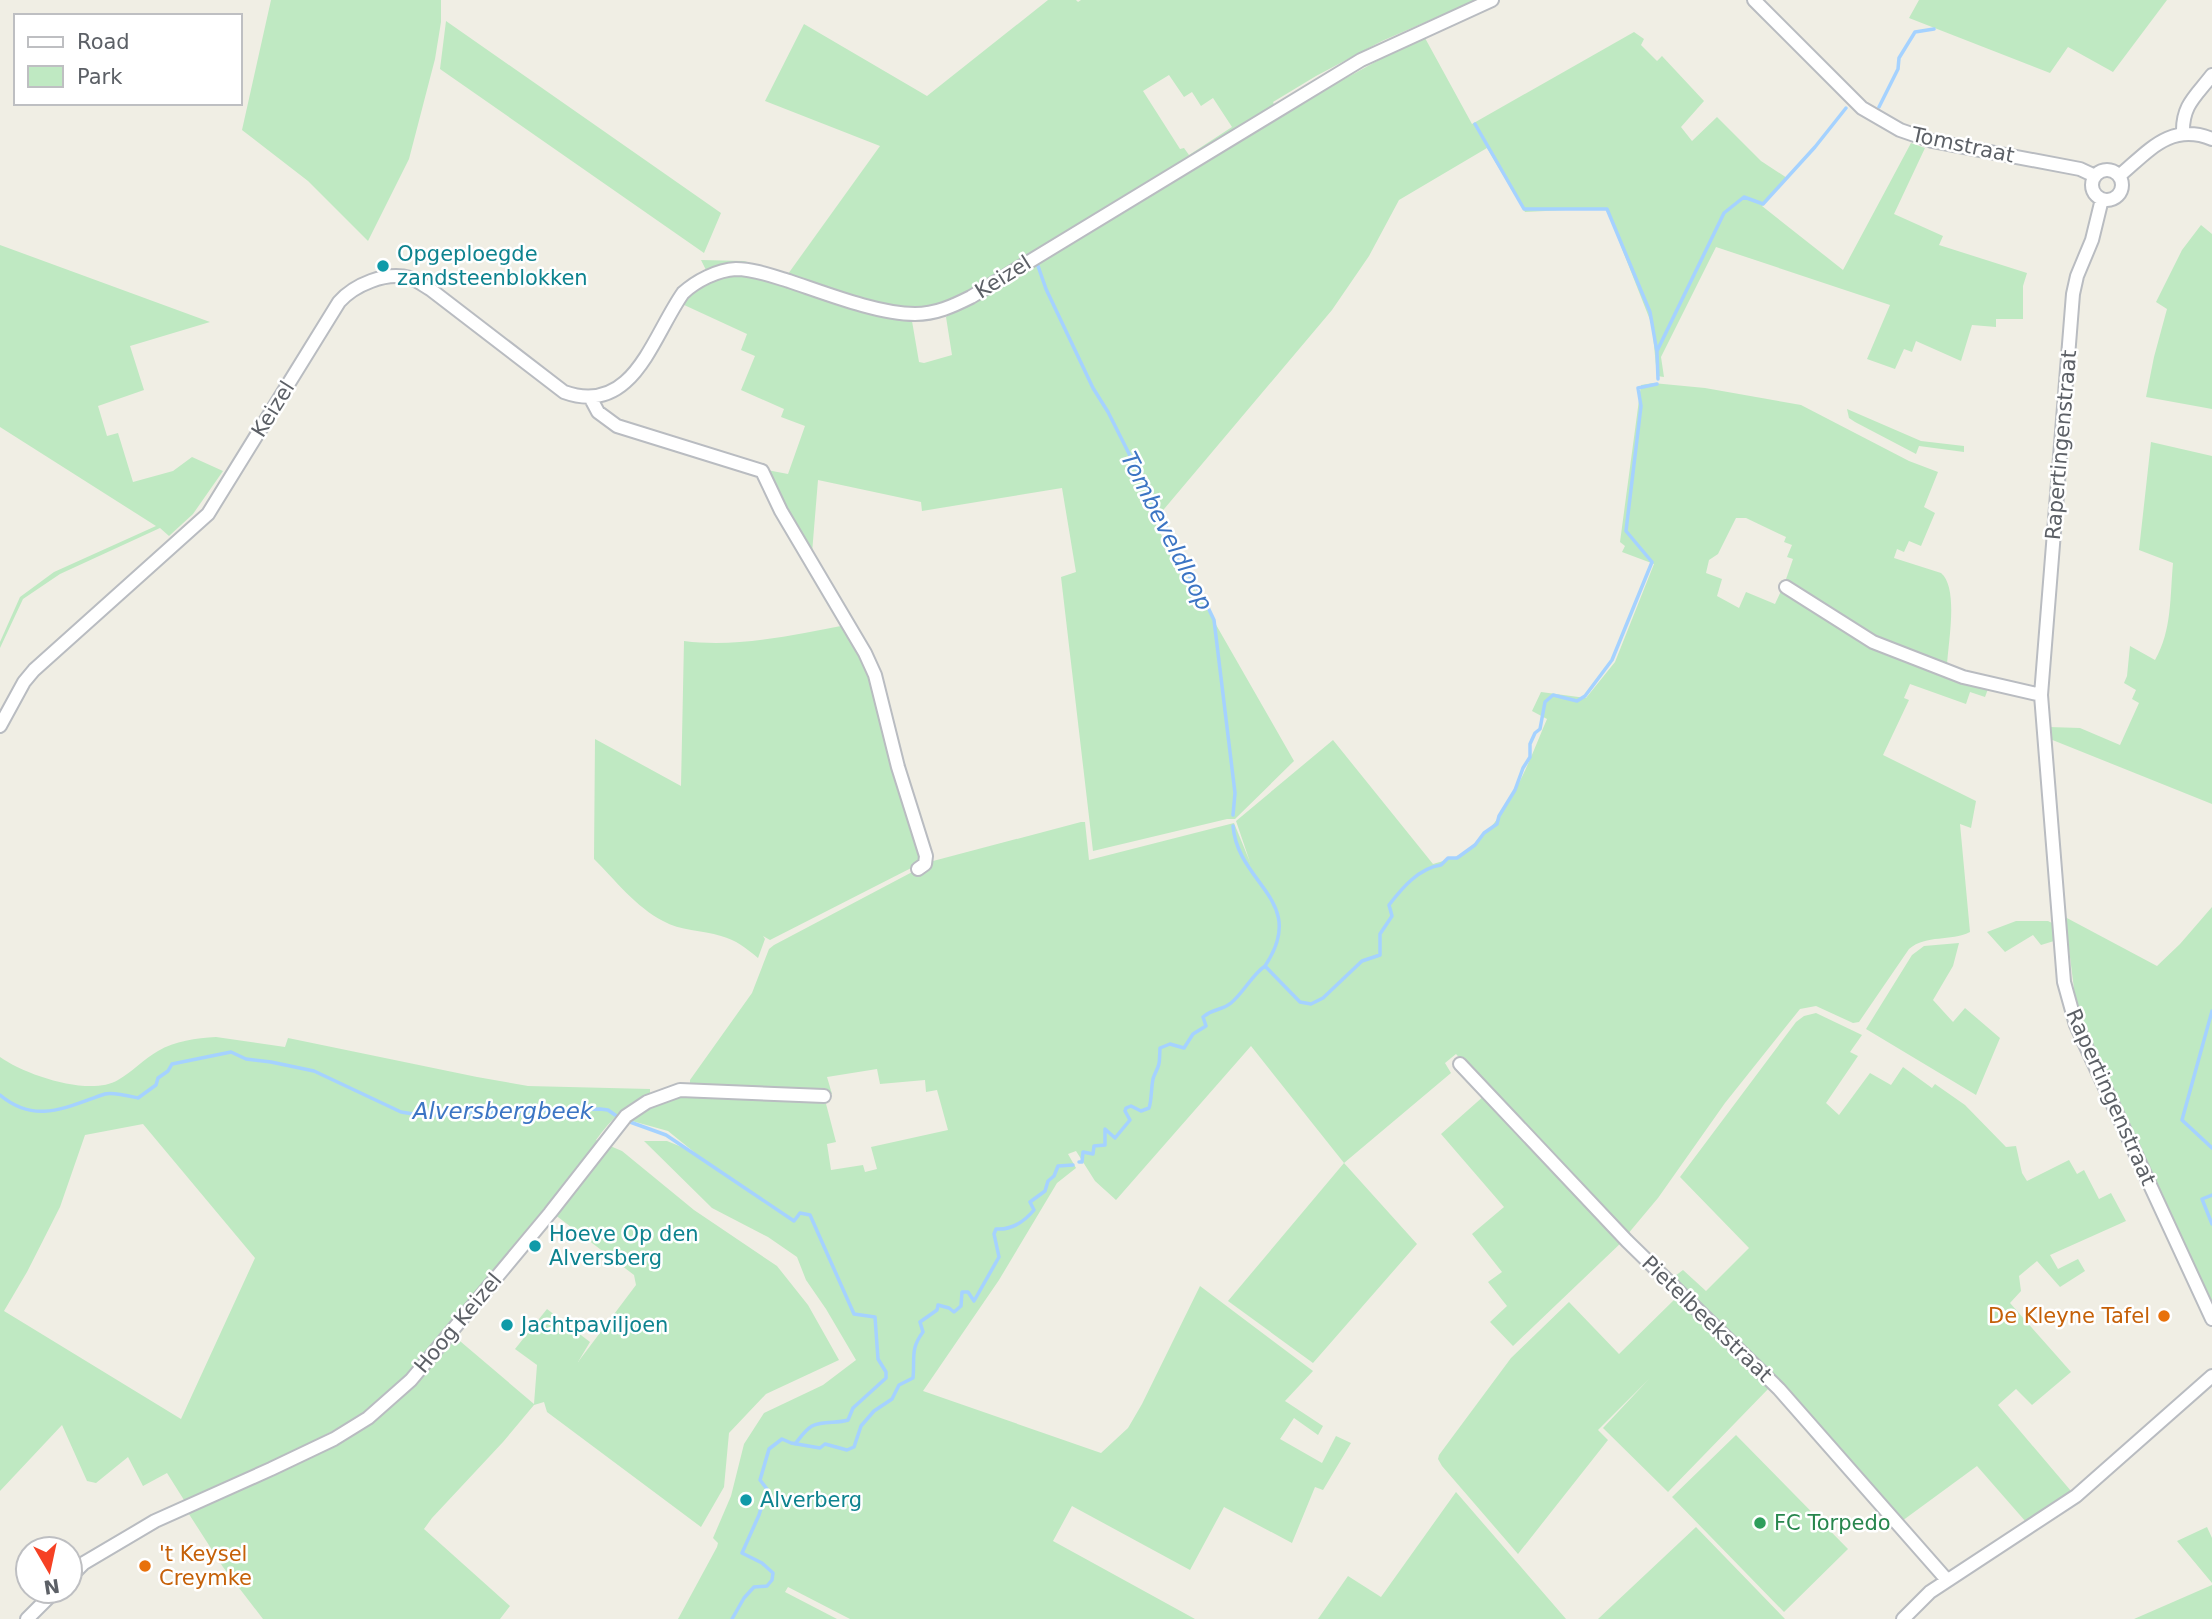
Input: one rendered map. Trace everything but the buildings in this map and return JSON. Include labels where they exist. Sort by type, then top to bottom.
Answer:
[{"type":"street","name":"Keizel","points":[[0,726],[24,682],[34,670],[208,514],[349,290],[388,278],[410,278],[430,289],[564,392],[578,397],[604,396],[630,379],[682,293],[693,284],[734,269],[749,270],[892,311],[914,314],[939,311],[971,297],[1349,66],[1492,0]]},
{"type":"street","name":"Tomstraat","points":[[1754,0],[1862,107],[1900,130],[1932,141],[2080,169],[2095,176]]},
{"type":"street","points":[[2183,133],[2186,108],[2212,75]]},
{"type":"street","points":[[2119,176],[2155,144],[2183,133],[2212,139]]},
{"type":"street","points":[[2107,170],[2119,176],[2122,185],[2115,197],[2102,200],[2093,191],[2095,176],[2107,170]]},
{"type":"street","name":"Rapertingenstraat","points":[[2102,200],[2092,240],[2077,276],[2073,294],[2040,695],[2064,982],[2076,1026],[2212,1319]]},
{"type":"street","points":[[590,397],[598,412],[617,426],[762,471],[781,511],[865,653],[875,675],[898,768],[926,856],[925,864],[918,869]]},
{"type":"street","points":[[1786,587],[1872,642],[1963,677],[2040,695]]},
{"type":"street","name":"Pietelbeekstraat","points":[[1460,1064],[1627,1241],[1779,1389],[1947,1580]]},
{"type":"street","name":"Hoog Keizel","points":[[84,1564],[155,1521],[334,1439],[368,1418],[411,1380],[550,1213],[626,1116],[647,1102],[680,1090],[824,1096]]},
{"type":"street","points":[[1903,1619],[1930,1592],[2076,1496],[2212,1376]]},
{"type":"street","points":[[27,1619],[41,1605]]},
{"type":"green space","points":[[271,0],[441,0],[441,22],[435,59],[409,159],[368,241],[308,181],[242,130]]},
{"type":"green space","points":[[1048,0],[1476,0],[1382,41],[1316,76],[1273,102],[1279,115],[1397,50],[1425,38],[1472,124],[1634,32],[1644,39],[1641,45],[1657,61],[1662,56],[1704,101],[1681,127],[1692,141],[1717,117],[1761,161],[1787,178],[1762,206],[1843,270],[1911,143],[1925,148],[1894,214],[1943,236],[1939,245],[2027,273],[2023,286],[2023,319],[1996,319],[1996,327],[1972,325],[1961,361],[1916,341],[1912,352],[1904,349],[1895,369],[1867,359],[1890,305],[1716,247],[1661,357],[1664,377],[1657,376],[1652,325],[1606,208],[1525,212],[1487,148],[1399,200],[1369,256],[1332,310],[1154,521],[1294,761],[1235,819],[1093,851],[1061,577],[1076,572],[1062,488],[922,511],[921,502],[818,480],[812,553],[784,507],[767,470],[788,474],[805,426],[781,417],[784,409],[741,390],[755,356],[741,350],[747,334],[682,304],[698,289],[714,281],[733,277],[755,278],[912,321],[919,362],[924,363],[952,355],[946,317],[1027,268],[1022,259],[966,293],[928,307],[887,305],[788,274],[880,146],[765,101],[804,24],[927,96]],"holes":[[[1169,75],[1184,97],[1192,92],[1201,106],[1213,98],[1232,127],[1189,155],[1184,148],[1180,149],[1143,91]]]},
{"type":"green space","points":[[1919,0],[2167,0],[2113,72],[2068,47],[2050,73],[1909,18]]},
{"type":"green space","points":[[446,21],[721,213],[704,253],[440,69]]},
{"type":"green space","points":[[2201,225],[2212,234],[2212,409],[2146,397],[2167,309],[2156,302],[2182,250]]},
{"type":"green space","points":[[0,245],[210,322],[130,346],[144,390],[98,406],[107,436],[118,433],[133,482],[173,471],[192,457],[223,471],[193,514],[169,536],[160,528],[60,574],[23,599],[0,648],[0,642],[20,597],[54,572],[156,526],[0,427]]},
{"type":"green space","points":[[701,260],[744,261],[788,274],[706,270]]},
{"type":"green space","points":[[1653,383],[1705,388],[1801,405],[1909,461],[1938,472],[1924,507],[1935,513],[1921,546],[1909,541],[1904,552],[1897,549],[1894,558],[1941,573],[1946,580],[1951,603],[1947,666],[1890,644],[1785,582],[1793,559],[1787,557],[1792,545],[1784,542],[1786,537],[1746,518],[1736,518],[1718,554],[1709,560],[1706,573],[1722,579],[1717,596],[1739,608],[1746,592],[1775,604],[1782,589],[1858,636],[1857,640],[1988,689],[1985,697],[1970,692],[1966,704],[1910,684],[1904,698],[1909,700],[1883,755],[1976,801],[1971,828],[1960,824],[1970,932],[1923,941],[1909,949],[1859,1022],[1853,1023],[1816,1006],[1800,1009],[1725,1103],[1658,1198],[1627,1235],[1456,1054],[1445,1063],[1451,1073],[1344,1163],[1251,1046],[1116,1200],[1095,1181],[1076,1151],[1068,1154],[1076,1168],[1057,1183],[999,1280],[923,1391],[1101,1453],[1128,1428],[1200,1286],[1313,1371],[1285,1401],[1323,1426],[1318,1435],[1294,1418],[1280,1439],[1322,1463],[1336,1436],[1351,1443],[1323,1490],[1315,1487],[1292,1543],[1224,1507],[1190,1570],[1072,1506],[1053,1541],[1195,1619],[850,1619],[788,1587],[785,1592],[837,1619],[678,1619],[717,1547],[718,1543],[713,1538],[731,1496],[744,1444],[764,1413],[823,1385],[856,1360],[806,1280],[797,1257],[768,1237],[712,1208],[644,1141],[667,1141],[694,1152],[668,1131],[632,1121],[633,1116],[640,1110],[689,1094],[825,1100],[836,1142],[827,1144],[831,1170],[863,1165],[865,1172],[877,1169],[871,1147],[948,1130],[937,1090],[926,1092],[925,1080],[880,1084],[877,1069],[827,1077],[832,1094],[690,1084],[690,1080],[752,993],[769,949],[933,861],[1081,822],[1085,822],[1089,860],[1234,823],[1250,862],[1236,821],[1333,740],[1433,864],[1459,855],[1490,829],[1523,775],[1547,719],[1532,711],[1541,692],[1586,698],[1615,662],[1654,564],[1622,552],[1625,546],[1620,542],[1641,385]]},
{"type":"green space","points":[[1847,409],[1921,441],[1964,446],[1964,452],[1919,446],[1916,454],[1855,422],[1849,418]]},
{"type":"green space","points":[[2151,442],[2212,456],[2212,804],[2050,739],[2049,727],[2080,728],[2120,745],[2139,703],[2132,699],[2136,690],[2124,683],[2130,646],[2155,660],[2161,649],[2169,613],[2173,563],[2139,550]]},
{"type":"green space","points":[[846,625],[867,665],[921,851],[921,863],[770,940],[763,936],[765,939],[758,958],[731,940],[677,927],[653,915],[626,893],[594,859],[595,739],[681,786],[684,641],[745,642]]},
{"type":"green space","points":[[2212,907],[2212,1302],[2086,1028],[2075,997],[2065,917],[2157,966]]},
{"type":"green space","points":[[2016,921],[2052,923],[2054,941],[2041,945],[2033,935],[2005,952],[1987,932]]},
{"type":"green space","points":[[1959,943],[1953,966],[1933,1000],[1953,1022],[1965,1008],[2000,1038],[1976,1095],[1866,1029],[1912,955],[1924,946]]},
{"type":"green space","points":[[1816,1013],[1862,1035],[1850,1052],[1858,1056],[1826,1103],[1839,1115],[1870,1073],[1891,1085],[1903,1067],[1932,1088],[1935,1084],[1965,1105],[2006,1147],[2016,1146],[2022,1173],[2027,1181],[2069,1160],[2077,1174],[2084,1170],[2099,1199],[2111,1193],[2126,1221],[2050,1255],[2058,1269],[2078,1259],[2085,1271],[2060,1287],[2037,1261],[2019,1276],[2021,1291],[2010,1303],[2071,1372],[2032,1405],[2016,1389],[1998,1405],[2071,1491],[2026,1522],[1977,1466],[1902,1521],[1671,1279],[1683,1270],[1706,1291],[1749,1248],[1680,1177],[1796,1022],[1804,1016]]},
{"type":"green space","points":[[216,1037],[285,1047],[288,1038],[528,1086],[650,1089],[650,1096],[620,1113],[596,1140],[622,1151],[694,1210],[777,1266],[808,1305],[839,1360],[766,1394],[729,1433],[724,1487],[701,1527],[547,1412],[544,1402],[534,1405],[424,1529],[510,1606],[500,1619],[263,1619],[223,1567],[187,1511],[338,1442],[454,1336],[534,1404],[537,1365],[515,1349],[547,1309],[590,1342],[578,1362],[636,1285],[634,1275],[554,1214],[398,1386],[365,1414],[249,1474],[184,1500],[167,1473],[143,1486],[128,1457],[96,1483],[87,1481],[62,1425],[0,1491],[0,1057],[25,1071],[58,1082],[106,1085],[171,1045]],"holes":[[[143,1124],[255,1258],[181,1419],[4,1311],[60,1207],[85,1135]]]},
{"type":"green space","points":[[1485,1095],[1623,1241],[1513,1346],[1490,1322],[1507,1306],[1488,1282],[1502,1272],[1472,1234],[1504,1207],[1441,1134]]},
{"type":"green space","points":[[1344,1163],[1417,1244],[1313,1363],[1228,1301]]},
{"type":"green space","points":[[1677,1297],[1770,1387],[1668,1492],[1603,1428],[1649,1379],[1598,1430],[1608,1440],[1518,1554],[1442,1466],[1439,1455],[1511,1358],[1569,1302],[1619,1354]]},
{"type":"green space","name":"FC Torpedo","points":[[1736,1435],[1848,1549],[1784,1612],[1672,1497]]},
{"type":"green space","points":[[1456,1492],[1566,1619],[1318,1619],[1348,1576],[1381,1597]]},
{"type":"green space","points":[[1696,1527],[1785,1619],[1598,1619]]},
{"type":"green space","points":[[2207,1527],[2212,1538],[2212,1583],[2177,1541]]},
{"type":"green space","points":[[2212,1585],[2212,1619],[2134,1619]]},
{"type":"waterway","points":[[1879,107],[1898,69],[1899,58],[1915,32],[1934,29]]},
{"type":"waterway","points":[[1657,351],[1724,213],[1744,197],[1763,204],[1846,108]]},
{"type":"waterway","points":[[1475,124],[1524,209],[1607,209],[1650,312],[1657,352],[1658,379]]},
{"type":"waterway","name":"Tombeveldloop","points":[[1038,266],[1046,289],[1093,388],[1108,412],[1167,529],[1174,554],[1203,597],[1214,620],[1235,793],[1233,815]]},
{"type":"waterway","points":[[1079,1162],[1082,1162],[1083,1152],[1093,1154],[1094,1146],[1105,1145],[1105,1129],[1115,1138],[1130,1120],[1126,1108],[1131,1106],[1141,1111],[1149,1108],[1160,1048],[1170,1044],[1184,1048],[1193,1034],[1206,1026],[1203,1017],[1231,1003],[1265,966],[1300,1002],[1311,1004],[1323,998],[1362,961],[1380,955],[1380,934],[1392,916],[1389,905],[1405,886],[1425,870],[1441,865],[1448,858],[1457,858],[1497,824],[1530,757],[1530,744],[1540,729],[1545,702],[1553,695],[1577,701],[1585,696],[1612,660],[1652,562],[1626,531],[1641,406],[1638,388],[1657,384]]},
{"type":"waterway","name":"Tombeveldloop","points":[[1233,826],[1246,863],[1276,908],[1279,925],[1276,943],[1265,966]]},
{"type":"waterway","points":[[2212,1011],[2182,1120],[2212,1148]]},
{"type":"waterway","name":"Alversbergbeek","points":[[0,1095],[13,1104],[39,1111],[64,1108],[105,1094],[138,1098],[156,1085],[158,1078],[168,1071],[172,1064],[231,1052],[246,1059],[314,1071],[401,1112],[426,1116],[600,1109],[608,1110],[618,1117]]},
{"type":"waterway","name":"Alversbergbeek","points":[[630,1122],[666,1135],[794,1221],[800,1213],[810,1215],[854,1314],[875,1317],[878,1359],[886,1372],[886,1378],[853,1408],[848,1420],[812,1426],[795,1444]]},
{"type":"waterway","points":[[732,1619],[754,1587],[767,1586],[772,1580],[773,1573],[762,1563],[742,1553],[767,1489],[760,1480],[769,1449],[782,1439],[820,1448],[825,1444],[847,1450],[854,1447],[861,1426],[874,1411],[892,1399],[899,1385],[913,1378],[915,1349],[923,1332],[920,1322],[937,1310],[938,1305],[954,1312],[961,1306],[962,1292],[968,1292],[974,1301],[999,1257],[994,1234],[996,1229],[1012,1227],[1026,1218],[1034,1210],[1030,1202],[1045,1191],[1058,1166],[1073,1165]]},
{"type":"waterway","points":[[2212,1195],[2202,1199],[2212,1224]]},
{"type":"place","name":"Opgeploegde zandsteenblokken","points":[[383,266]]},
{"type":"place","name":"Hoeve Op den Alversberg","points":[[535,1246]]},
{"type":"place","name":"De Kleyne Tafel","points":[[2164,1316]]},
{"type":"place","name":"Jachtpaviljoen","points":[[507,1325]]},
{"type":"place","name":"Alverberg","points":[[746,1500]]},
{"type":"place","name":"FC Torpedo","points":[[1760,1523]]},
{"type":"place","name":"'t Keysel Creymke","points":[[145,1566]]}]
